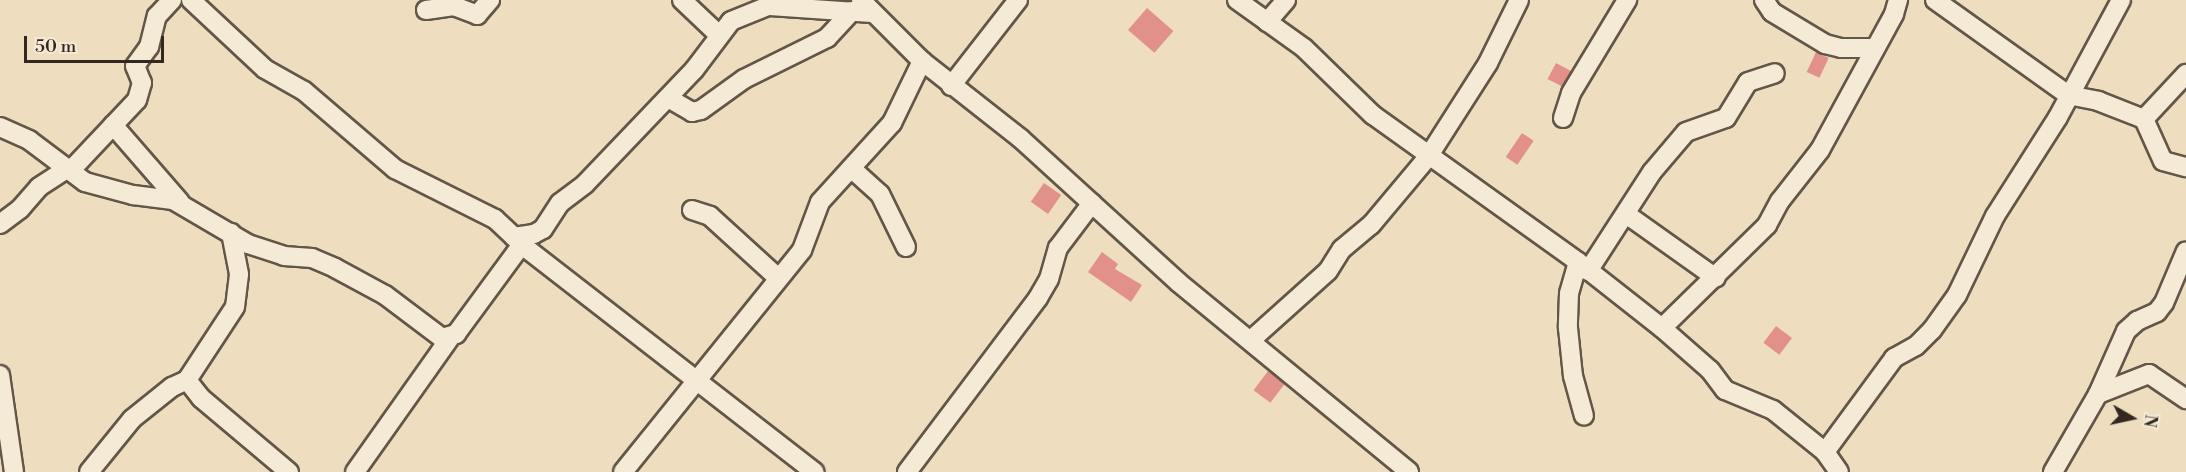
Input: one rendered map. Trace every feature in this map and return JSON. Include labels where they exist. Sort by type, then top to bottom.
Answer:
[{"type":"street","points":[[0,224],[20,209],[39,187],[69,169],[137,100],[142,83],[137,62],[149,47],[157,16],[172,0]]},
{"type":"street","points":[[191,0],[265,69],[304,91],[395,169],[495,219],[699,383],[815,472]]},
{"type":"street","points":[[426,10],[454,6],[477,15],[490,0]]},
{"type":"street","points":[[682,0],[718,34]]},
{"type":"street","points":[[951,86],[1018,0]]},
{"type":"street","points":[[1238,0],[1304,48],[1373,115],[1428,157],[1583,266],[1662,328],[1710,370],[1725,390],[1773,410],[1825,452],[1839,472]]},
{"type":"street","points":[[1267,22],[1286,0]]},
{"type":"street","points":[[1251,340],[1328,272],[1342,249],[1371,225],[1428,157],[1488,63],[1519,0]]},
{"type":"street","points":[[1563,118],[1571,93],[1627,0]]},
{"type":"street","points":[[1764,0],[1772,12],[1825,44],[1841,48],[1875,48]]},
{"type":"street","points":[[1662,328],[1716,278],[1767,225],[1780,201],[1820,150],[1898,0]]},
{"type":"street","points":[[1935,0],[2068,95],[2098,100],[2144,119],[2163,161],[2186,167]]},
{"type":"street","points":[[1825,452],[1894,358],[1916,346],[1932,330],[1957,295],[1995,216],[2068,95],[2121,0]]},
{"type":"street","points":[[355,472],[448,339],[468,320],[524,241],[543,229],[560,203],[585,184],[668,98],[694,70],[718,34],[731,21],[754,5],[861,8],[951,86],[1021,139],[1178,282],[1251,340],[1402,470]]},
{"type":"street","points":[[668,98],[693,112],[701,110],[744,79],[827,38],[861,8]]},
{"type":"street","points":[[623,472],[699,383],[777,277],[802,250],[820,202],[892,123],[922,61]]},
{"type":"street","points":[[1584,416],[1573,376],[1568,328],[1569,293],[1583,266],[1626,214],[1652,172],[1686,132],[1726,118],[1748,82],[1775,73]]},
{"type":"street","points":[[2144,119],[2186,74]]},
{"type":"street","points":[[113,125],[181,204]]},
{"type":"street","points":[[0,127],[29,140],[85,182],[181,204],[266,250],[312,258],[335,268],[385,295],[435,335],[448,339]]},
{"type":"street","points":[[851,168],[880,194],[906,247]]},
{"type":"street","points":[[907,472],[1038,298],[1049,279],[1058,248],[1092,203]]},
{"type":"street","points":[[692,210],[710,216],[777,277]]},
{"type":"street","points":[[1626,214],[1716,278]]},
{"type":"street","points":[[89,472],[132,419],[172,387],[187,380],[235,307],[239,274],[231,233]]},
{"type":"street","points":[[2053,472],[2098,394],[2126,331],[2137,321],[2157,312],[2186,251]]},
{"type":"street","points":[[2098,394],[2149,374],[2186,399]]},
{"type":"street","points":[[0,375],[14,472]]},
{"type":"street","points":[[187,380],[201,398],[289,472]]},
{"type":"building","points":[[1147,8],[1173,31],[1154,53],[1128,30]]},
{"type":"building","points":[[1816,52],[1829,58],[1819,78],[1807,72]]},
{"type":"building","points":[[1556,63],[1571,71],[1563,87],[1548,79]]},
{"type":"building","points":[[1522,133],[1534,141],[1517,165],[1506,157]]},
{"type":"building","points":[[1044,183],[1061,195],[1048,214],[1031,202]]},
{"type":"building","points":[[1102,252],[1118,264],[1115,269],[1142,285],[1131,302],[1088,272]]},
{"type":"building","points":[[1776,326],[1792,338],[1779,355],[1763,343]]},
{"type":"building","points":[[1268,371],[1285,384],[1270,403],[1254,390]]}]
